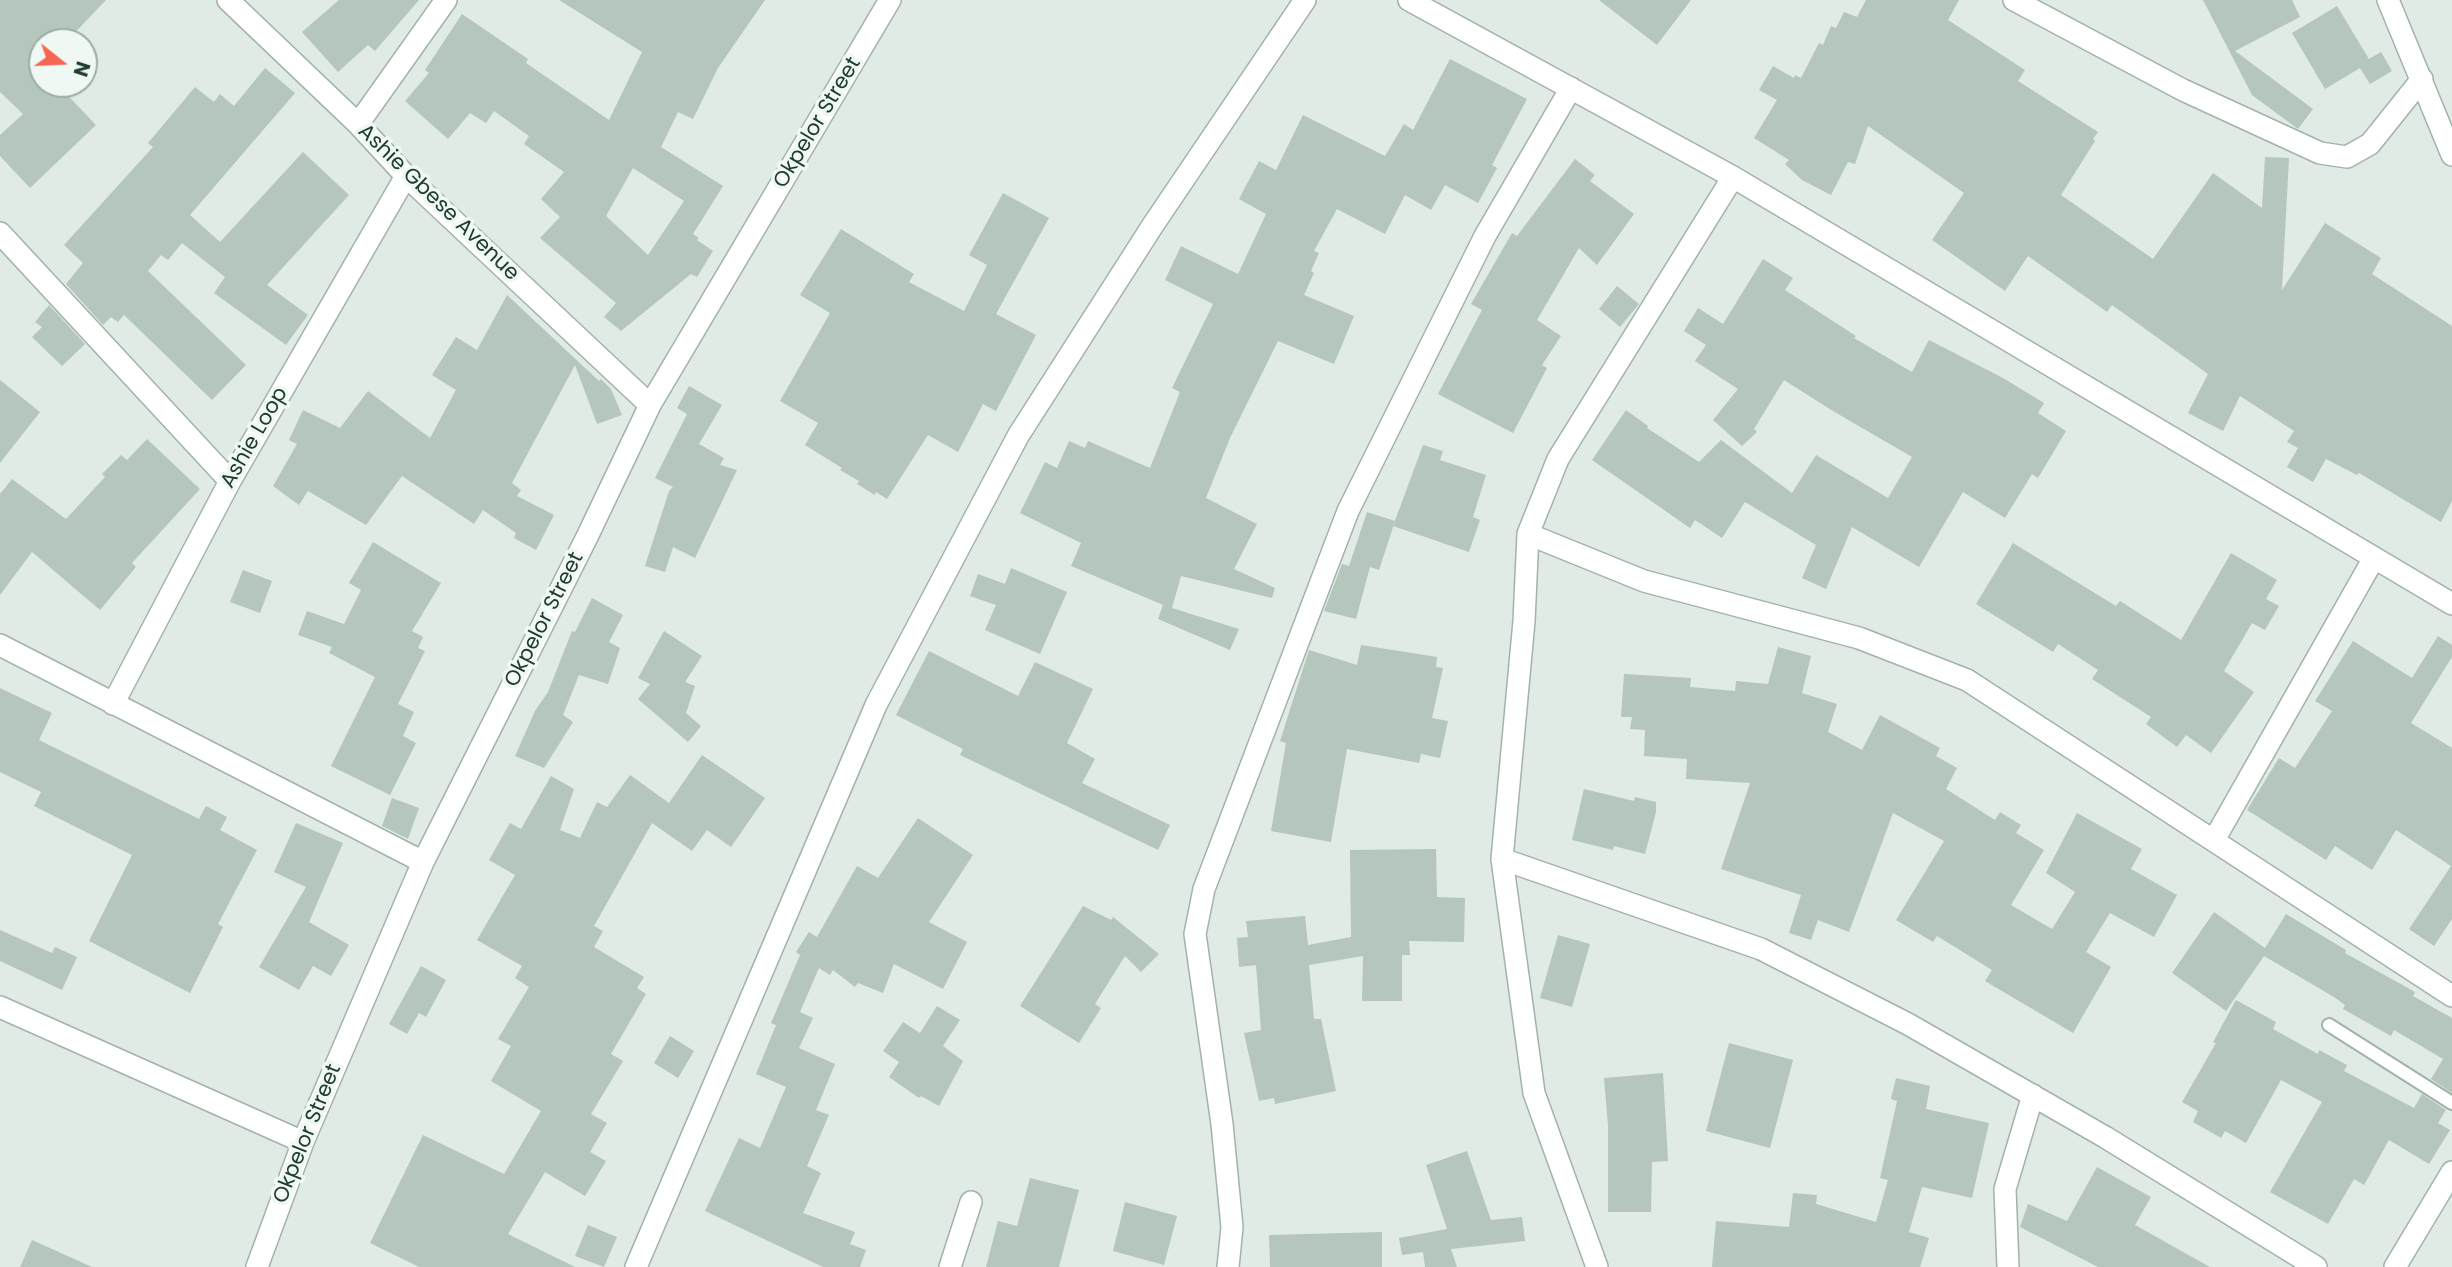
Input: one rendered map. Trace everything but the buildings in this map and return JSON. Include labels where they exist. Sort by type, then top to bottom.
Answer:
[{"type":"street","name":"Ashie Gbese Avenue","points":[[228,0],[358,124],[406,176],[650,405]]},
{"type":"street","points":[[358,124],[446,0]]},
{"type":"street","name":"Okpelor Street","points":[[257,1267],[303,1142],[423,862],[587,537],[650,405],[890,0]]},
{"type":"street","points":[[636,1267],[876,705],[1005,460],[1153,225],[1305,0]]},
{"type":"street","points":[[1409,0],[1733,177],[2452,604]]},
{"type":"street","points":[[2014,0],[2183,90],[2320,153],[2347,157],[2370,144],[2422,79]]},
{"type":"street","points":[[2388,0],[2452,155]]},
{"type":"street","points":[[1228,1267],[1232,1227],[1225,1150],[1195,934],[1204,889],[1348,511],[1485,236],[1571,88]]},
{"type":"street","name":"Ashie Loop","points":[[113,704],[230,481],[406,176]]},
{"type":"street","points":[[1597,1267],[1534,1093],[1502,859],[1524,621],[1528,534],[1558,459],[1733,177]]},
{"type":"street","points":[[0,233],[230,481]]},
{"type":"street","points":[[1528,534],[1644,581],[1859,638],[1967,680],[2452,996]]},
{"type":"street","points":[[2214,840],[2374,558]]},
{"type":"street","points":[[0,645],[423,862]]},
{"type":"street","points":[[1502,859],[1761,949],[1908,1024],[2033,1095],[2316,1267]]},
{"type":"street","points":[[0,1007],[303,1142]]},
{"type":"street","points":[[2008,1267],[2005,1189],[2033,1095]]},
{"type":"street","points":[[2395,1267],[2452,1172]]},
{"type":"street","points":[[950,1267],[971,1202]]},
{"type":"lane","points":[[2329,1025],[2452,1103]]}]
